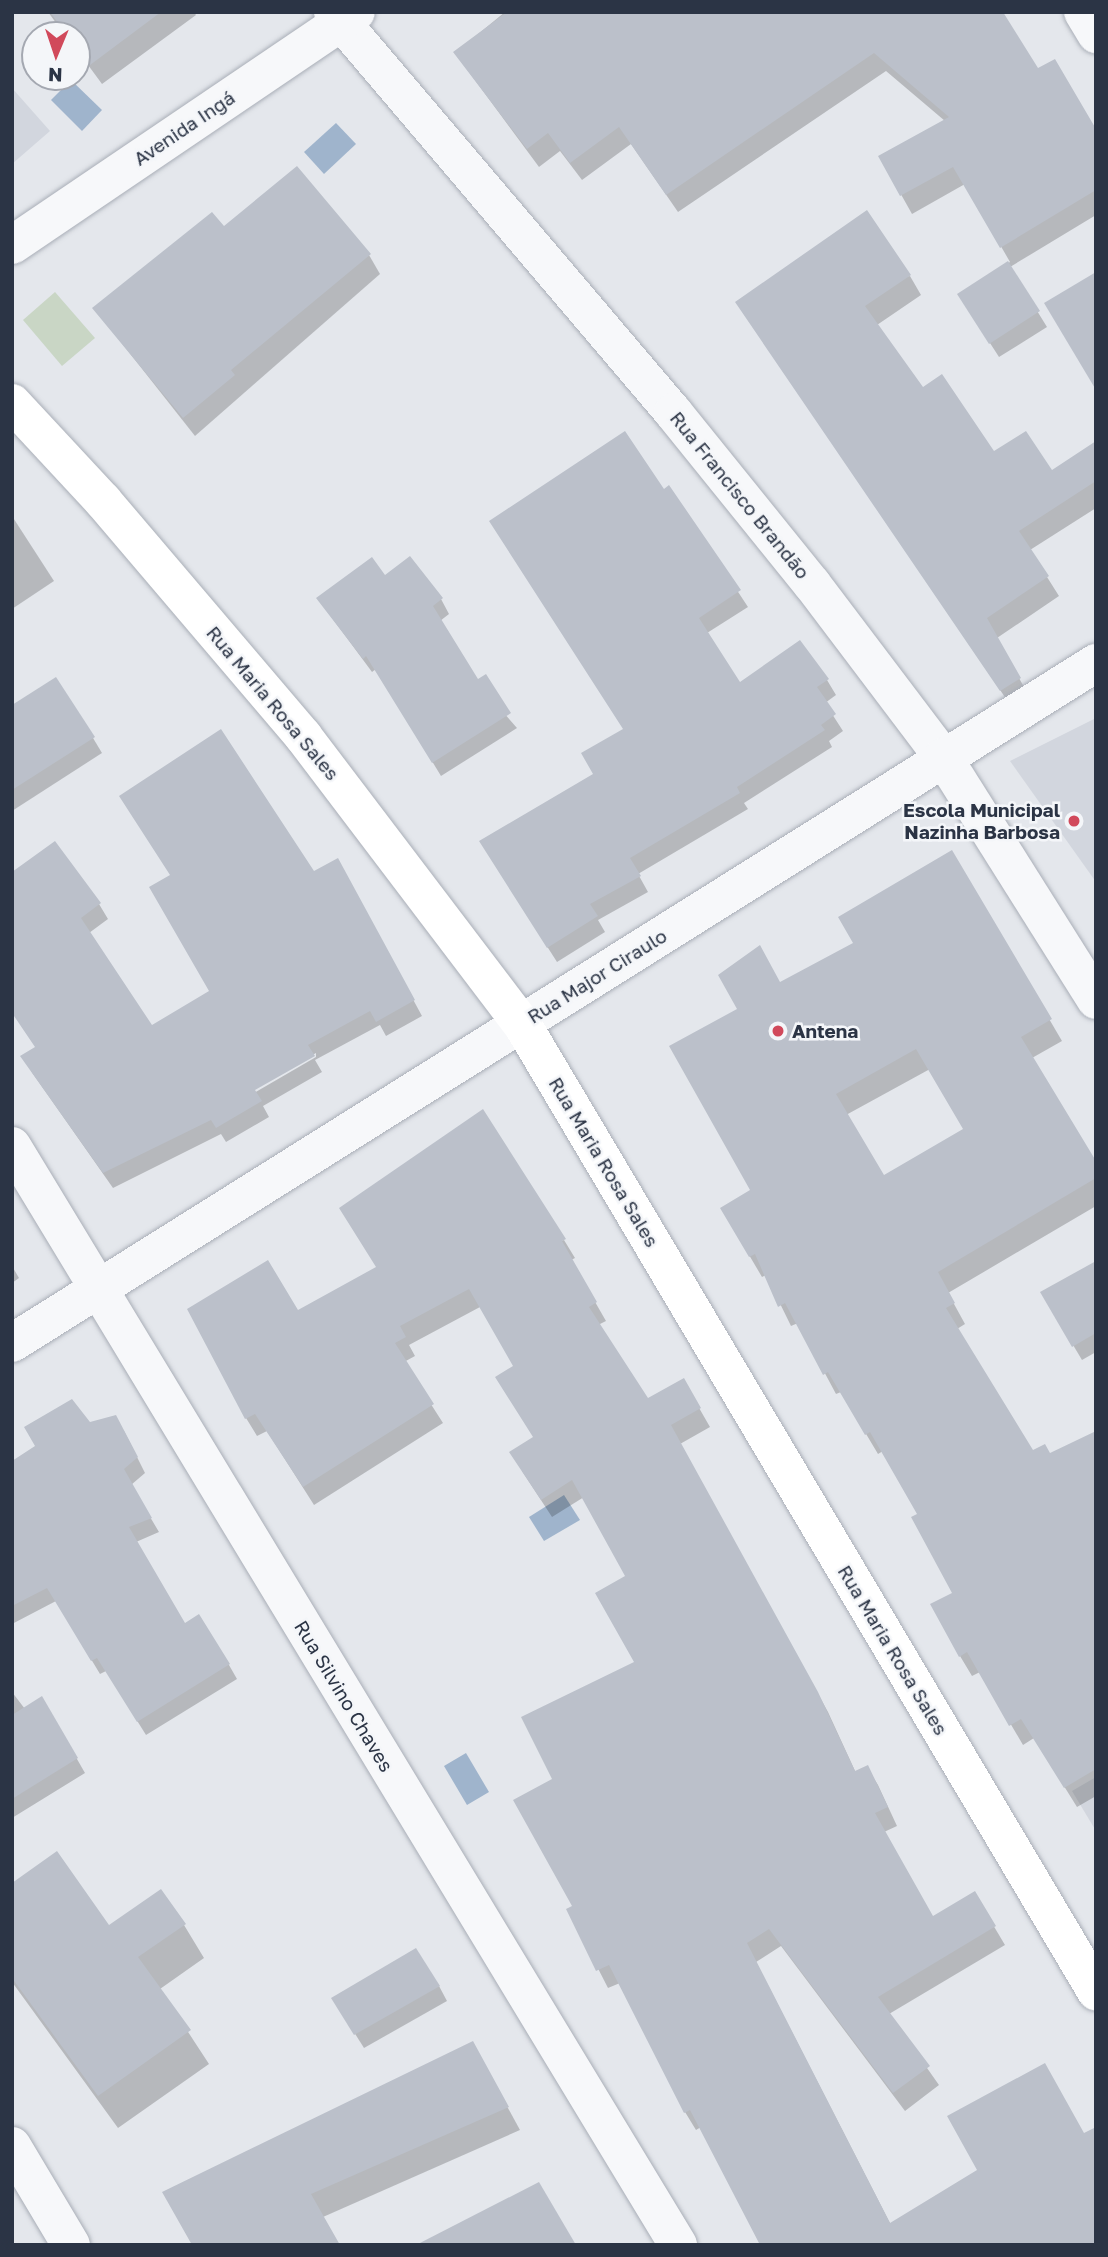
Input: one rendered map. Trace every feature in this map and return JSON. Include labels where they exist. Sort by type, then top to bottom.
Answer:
[{"type":"main road","name":"Rua Maria Rosa Sales","points":[[12,403],[103,501],[303,736],[522,1024],[1096,1991]]},
{"type":"street","points":[[1083,12],[1096,34]]},
{"type":"street","name":"Avenida Ingá","points":[[12,245],[343,15]]},
{"type":"street","name":"Rua Francisco Brandão","points":[[343,15],[682,423],[943,757],[1096,1000]]},
{"type":"street","name":"Rua Major Ciraulo","points":[[12,1343],[1096,663]]},
{"type":"street","name":"Rua Silvino Chaves","points":[[12,1146],[678,2245]]},
{"type":"street","points":[[12,2146],[71,2245]]},
{"type":"shaded area","points":[[12,88],[50,131],[12,164]]},
{"type":"shaded area","name":"Escola Municipal Nazinha Barbosa","points":[[1096,718],[1096,882],[1010,761]]},
{"type":"shaded area","points":[[1096,1777],[1096,1831],[1072,1791]]},
{"type":"green space","points":[[55,292],[95,338],[62,366],[23,320]]},
{"type":"water","points":[[60,91],[82,91],[102,110],[82,131],[51,100]]},
{"type":"water","points":[[336,123],[356,144],[324,174],[304,152]]},
{"type":"water","points":[[564,1495],[580,1520],[544,1541],[529,1517]]},
{"type":"water","points":[[466,1753],[489,1792],[467,1805],[444,1766]]},
{"type":"building","points":[[50,12],[161,12],[91,64],[91,21],[57,21]]},
{"type":"building","points":[[507,12],[1003,12],[1038,68],[1055,59],[1096,129],[1096,190],[1000,248],[953,167],[900,196],[878,156],[949,117],[874,53],[666,195],[619,127],[570,163],[548,133],[527,149],[453,52]]},
{"type":"building","points":[[297,166],[371,254],[231,370],[235,375],[183,418],[92,308],[212,212],[224,226]]},
{"type":"building","points":[[867,210],[911,275],[865,306],[923,387],[942,374],[994,451],[1026,431],[1052,470],[1096,441],[1096,481],[1019,531],[1049,576],[987,618],[1021,678],[1000,691],[735,302]]},
{"type":"building","points":[[1008,261],[1040,311],[989,344],[957,294]]},
{"type":"building","points":[[1096,272],[1096,390],[1044,303]]},
{"type":"building","points":[[625,431],[664,489],[669,485],[741,590],[699,618],[740,682],[800,640],[829,679],[817,687],[836,714],[821,725],[825,730],[737,787],[740,793],[630,858],[641,876],[590,904],[598,916],[547,948],[479,841],[593,774],[581,753],[623,729],[489,521]]},
{"type":"building","points":[[410,556],[443,598],[433,606],[478,679],[486,674],[511,713],[432,763],[366,656],[363,659],[316,598],[372,557],[385,575]]},
{"type":"building","points":[[56,677],[95,737],[12,790],[12,705]]},
{"type":"building","points":[[221,729],[314,871],[338,858],[415,1000],[376,1022],[370,1011],[308,1045],[315,1056],[255,1090],[262,1101],[216,1128],[211,1120],[103,1173],[20,1056],[35,1047],[12,1013],[12,872],[55,841],[101,903],[81,918],[152,1025],[209,991],[149,887],[170,875],[119,796]]},
{"type":"building","points":[[952,850],[1052,1019],[1021,1037],[1096,1161],[1096,1178],[938,1272],[955,1303],[946,1308],[1033,1450],[1045,1444],[1050,1453],[1096,1431],[1096,1769],[1064,1788],[1021,1719],[1009,1726],[967,1652],[959,1657],[930,1604],[952,1593],[911,1517],[917,1514],[870,1432],[865,1435],[828,1372],[823,1375],[785,1303],[778,1307],[755,1254],[749,1257],[720,1208],[750,1190],[669,1046],[737,1009],[718,975],[760,945],[780,982],[853,943],[838,917]],"holes":[[[916,1049],[963,1129],[884,1175],[836,1094]]]},
{"type":"building","points":[[483,1109],[566,1239],[562,1241],[597,1302],[589,1307],[648,1398],[684,1378],[701,1408],[671,1425],[818,1692],[855,1771],[868,1765],[888,1807],[875,1813],[933,1916],[975,1891],[996,1926],[878,1997],[930,2066],[893,2093],[769,1929],[747,1943],[890,2223],[977,2170],[947,2116],[1045,2063],[1084,2133],[1096,2127],[1096,2245],[760,2245],[690,2110],[684,2113],[609,1965],[596,1971],[566,1909],[572,1906],[513,1800],[552,1779],[521,1717],[634,1662],[595,1593],[625,1576],[572,1480],[541,1500],[509,1452],[533,1437],[495,1377],[513,1366],[469,1289],[400,1326],[406,1337],[395,1343],[434,1404],[303,1487],[255,1414],[245,1419],[187,1309],[268,1260],[298,1310],[376,1267],[339,1208]]},
{"type":"building","points":[[1096,1261],[1096,1333],[1072,1347],[1040,1292]]},
{"type":"building","points":[[72,1399],[90,1422],[116,1415],[138,1457],[124,1469],[152,1518],[129,1527],[185,1623],[199,1614],[230,1664],[137,1722],[97,1658],[91,1661],[47,1588],[12,1606],[12,1461],[35,1446],[24,1427]]},
{"type":"building","points":[[42,1696],[78,1758],[12,1799],[12,1715]]},
{"type":"building","points":[[57,1851],[109,1925],[161,1889],[186,1924],[138,1957],[191,2030],[98,2096],[12,1978],[12,1883]]},
{"type":"building","points":[[416,1948],[440,1986],[354,2035],[331,1998]]},
{"type":"building","points":[[473,2041],[509,2107],[311,2194],[340,2245],[192,2245],[162,2192]]},
{"type":"building","points":[[539,2182],[576,2245],[416,2245]]},
{"type":"place","name":"Escola Municipal Nazinha Barbosa","points":[[1074,821]]},
{"type":"place","name":"Antena","points":[[778,1031]]}]
